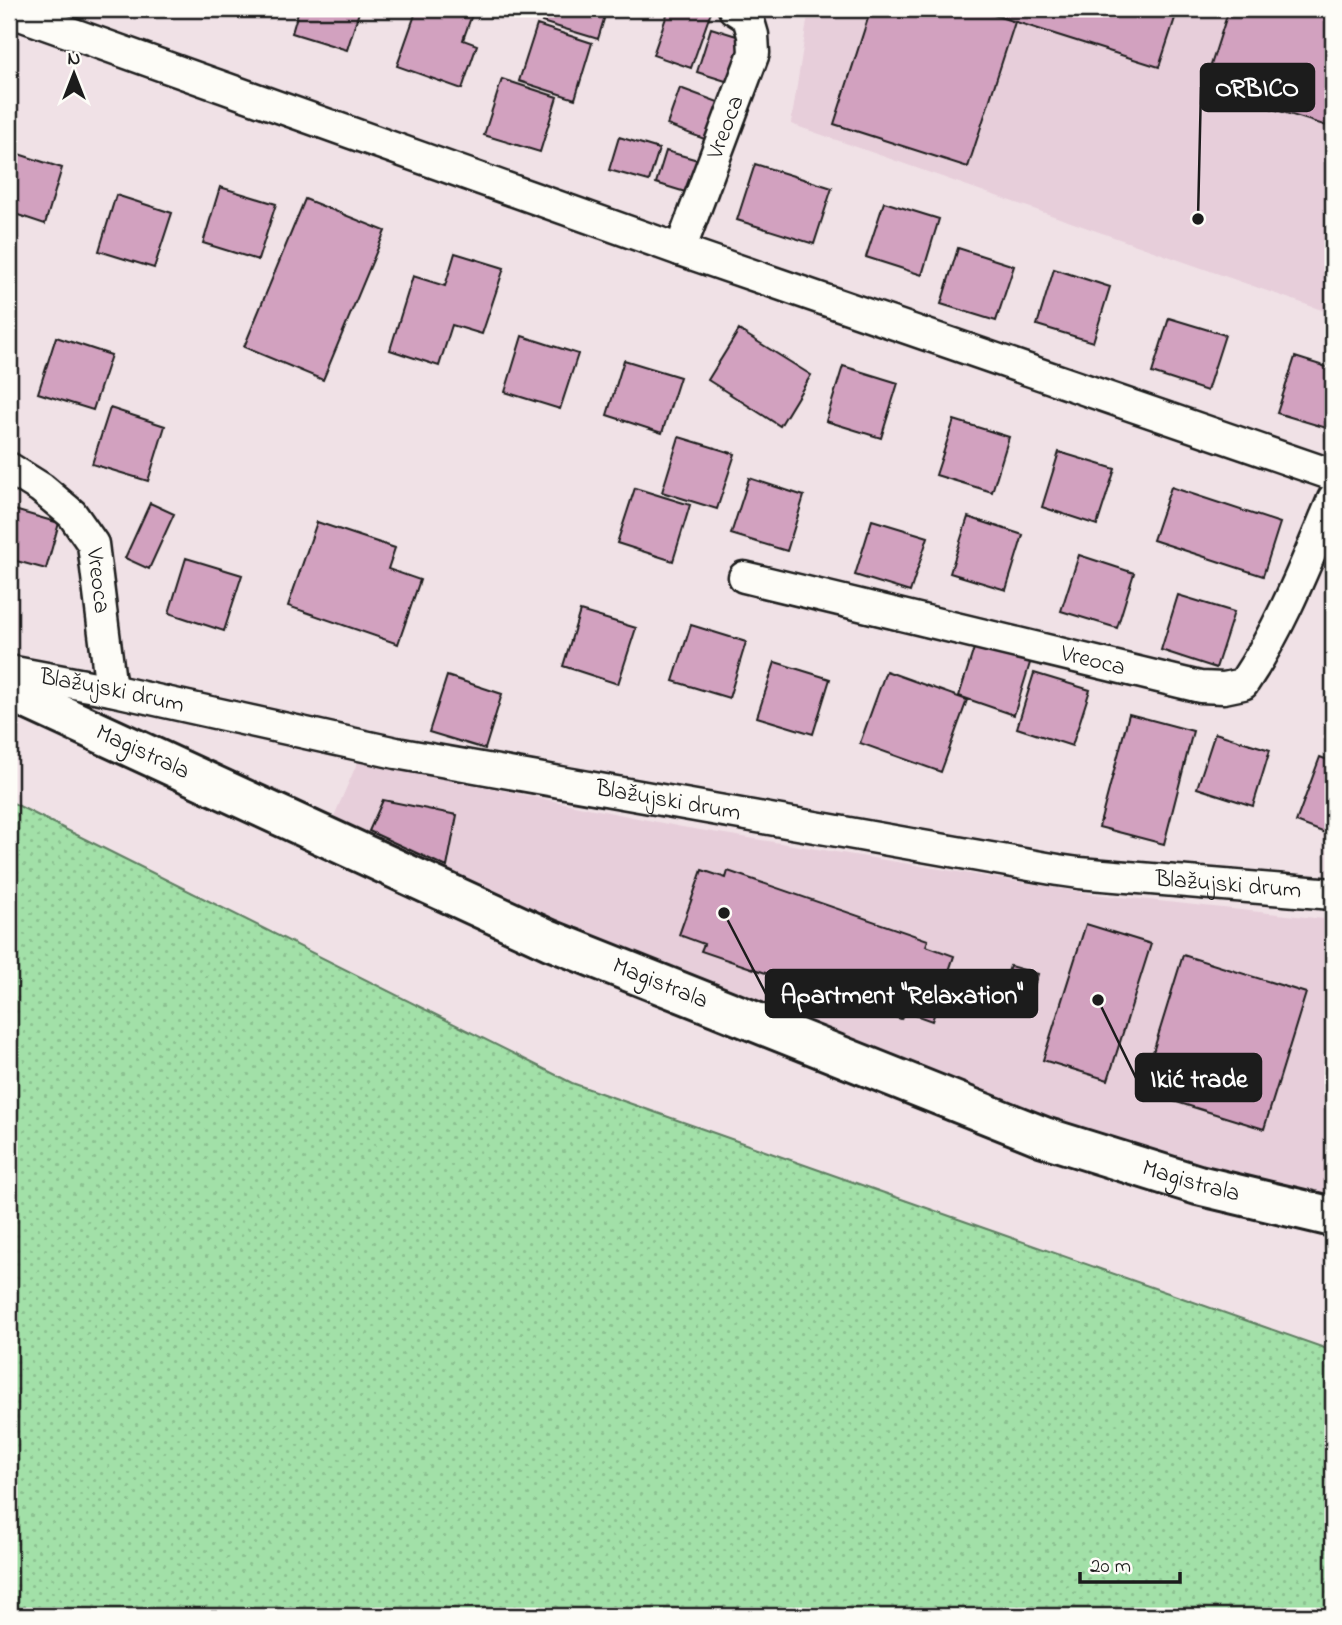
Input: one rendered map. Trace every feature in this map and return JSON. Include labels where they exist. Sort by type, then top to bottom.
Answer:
[{"type":"main road","name":"Magistrala","points":[[9,691],[550,940],[1031,1132],[1198,1185],[1333,1217]]},
{"type":"street","name":"Vreoca","points":[[680,250],[754,53],[748,18],[734,9]]},
{"type":"street","points":[[9,11],[680,250],[1333,475]]},
{"type":"street","name":"Vreoca","points":[[9,468],[41,488],[72,514],[93,544],[111,690]]},
{"type":"street","name":"Vreoca","points":[[744,577],[1200,687],[1224,688],[1243,684],[1260,659],[1279,624],[1333,499]]},
{"type":"street","name":"Blažujski drum","points":[[9,671],[111,690],[396,752],[1069,872],[1333,894]]},
{"type":"shaded area","points":[[797,9],[1333,9],[1333,314],[791,124],[808,15]]},
{"type":"shaded area","points":[[358,761],[682,827],[1094,894],[1333,920],[1333,1217],[1198,1185],[325,837]]},
{"type":"green space","points":[[9,801],[572,1083],[1333,1351],[1333,1616],[9,1616]]},
{"type":"building","points":[[299,9],[360,9],[347,50],[292,33]]},
{"type":"building","points":[[417,9],[474,9],[463,40],[477,45],[462,89],[397,66]]},
{"type":"building","points":[[546,9],[607,9],[598,39],[542,22]]},
{"type":"building","points":[[669,9],[712,9],[691,68],[653,55]]},
{"type":"building","points":[[871,9],[975,9],[1015,22],[968,167],[834,124]]},
{"type":"building","points":[[975,9],[1178,9],[1159,67]]},
{"type":"building","points":[[1229,9],[1333,9],[1333,128],[1204,87]]},
{"type":"building","points":[[537,25],[592,43],[575,99],[519,81]]},
{"type":"building","points":[[711,28],[746,39],[732,83],[697,72]]},
{"type":"building","points":[[502,79],[557,97],[540,152],[484,135]]},
{"type":"building","points":[[680,88],[729,106],[715,143],[667,125]]},
{"type":"building","points":[[619,137],[659,149],[649,181],[609,170]]},
{"type":"building","points":[[9,151],[62,168],[45,224],[9,212]]},
{"type":"building","points":[[666,151],[705,162],[695,195],[656,183]]},
{"type":"building","points":[[755,164],[832,188],[814,244],[737,220]]},
{"type":"building","points":[[220,187],[276,204],[258,260],[203,243]]},
{"type":"building","points":[[116,195],[172,213],[154,268],[99,251]]},
{"type":"building","points":[[305,199],[385,231],[323,380],[244,347]]},
{"type":"building","points":[[884,202],[939,219],[922,275],[866,257]]},
{"type":"building","points":[[958,248],[1014,266],[996,321],[941,304]]},
{"type":"building","points":[[455,253],[504,268],[482,334],[452,325],[439,366],[390,350],[413,276],[445,286]]},
{"type":"building","points":[[1054,269],[1110,287],[1093,342],[1037,325]]},
{"type":"building","points":[[1169,318],[1225,335],[1207,391],[1152,373]]},
{"type":"building","points":[[739,330],[811,375],[780,426],[708,380]]},
{"type":"building","points":[[522,336],[578,354],[560,409],[505,392]]},
{"type":"building","points":[[56,337],[111,355],[93,410],[38,393]]},
{"type":"building","points":[[1295,357],[1333,369],[1333,430],[1277,413]]},
{"type":"building","points":[[624,360],[680,377],[662,433],[607,415]]},
{"type":"building","points":[[843,366],[898,383],[881,438],[826,421]]},
{"type":"building","points":[[110,408],[165,426],[148,481],[92,464]]},
{"type":"building","points":[[954,420],[1009,437],[992,492],[936,475]]},
{"type":"building","points":[[679,437],[735,454],[717,509],[662,492]]},
{"type":"building","points":[[1059,452],[1115,469],[1097,525],[1042,507]]},
{"type":"building","points":[[749,478],[804,496],[787,551],[731,534]]},
{"type":"building","points":[[1171,487],[1280,523],[1263,576],[1153,540]]},
{"type":"building","points":[[635,488],[690,505],[673,561],[617,543]]},
{"type":"building","points":[[150,503],[174,514],[149,569],[125,558]]},
{"type":"building","points":[[11,509],[59,523],[46,569],[9,559]]},
{"type":"building","points":[[968,517],[1023,535],[1006,590],[950,573]]},
{"type":"building","points":[[872,520],[928,537],[910,592],[855,575]]},
{"type":"building","points":[[317,522],[395,548],[388,569],[420,580],[398,644],[288,606]]},
{"type":"building","points":[[1079,555],[1134,573],[1117,628],[1061,611]]},
{"type":"building","points":[[186,558],[242,575],[224,631],[169,613]]},
{"type":"building","points":[[1178,595],[1234,612],[1216,668],[1161,650]]},
{"type":"building","points":[[580,611],[636,628],[618,684],[563,666]]},
{"type":"building","points":[[691,625],[746,642],[729,698],[673,681]]},
{"type":"building","points":[[976,642],[1031,660],[1014,715],[959,696]]},
{"type":"building","points":[[775,662],[830,679],[813,734],[757,717]]},
{"type":"building","points":[[886,671],[967,700],[941,772],[860,743]]},
{"type":"building","points":[[1034,673],[1090,690],[1072,746],[1017,728]]},
{"type":"building","points":[[447,676],[502,694],[485,749],[429,732]]},
{"type":"building","points":[[1129,714],[1193,731],[1164,844],[1099,827]]},
{"type":"building","points":[[1215,733],[1270,750],[1253,806],[1197,788]]},
{"type":"building","points":[[1320,757],[1333,762],[1333,836],[1296,822]]},
{"type":"building","points":[[383,800],[457,815],[447,867],[369,831]]},
{"type":"building","points":[[702,870],[726,878],[728,871],[928,940],[926,946],[954,956],[932,1021],[904,1011],[901,1019],[701,951],[704,944],[679,935]]},
{"type":"building","points":[[1086,924],[1151,944],[1108,1080],[1043,1060]]},
{"type":"building","points":[[1183,955],[1306,993],[1264,1129],[1141,1091]]},
{"type":"building","points":[[1010,966],[1038,974],[1029,1002],[1001,994]]},
{"type":"place","name":"ORBICO","points":[[1198,219]]},
{"type":"place","name":"Apartment \"Relaxation\"","points":[[724,913]]},
{"type":"place","name":"Ikić trade","points":[[1098,1000]]}]
